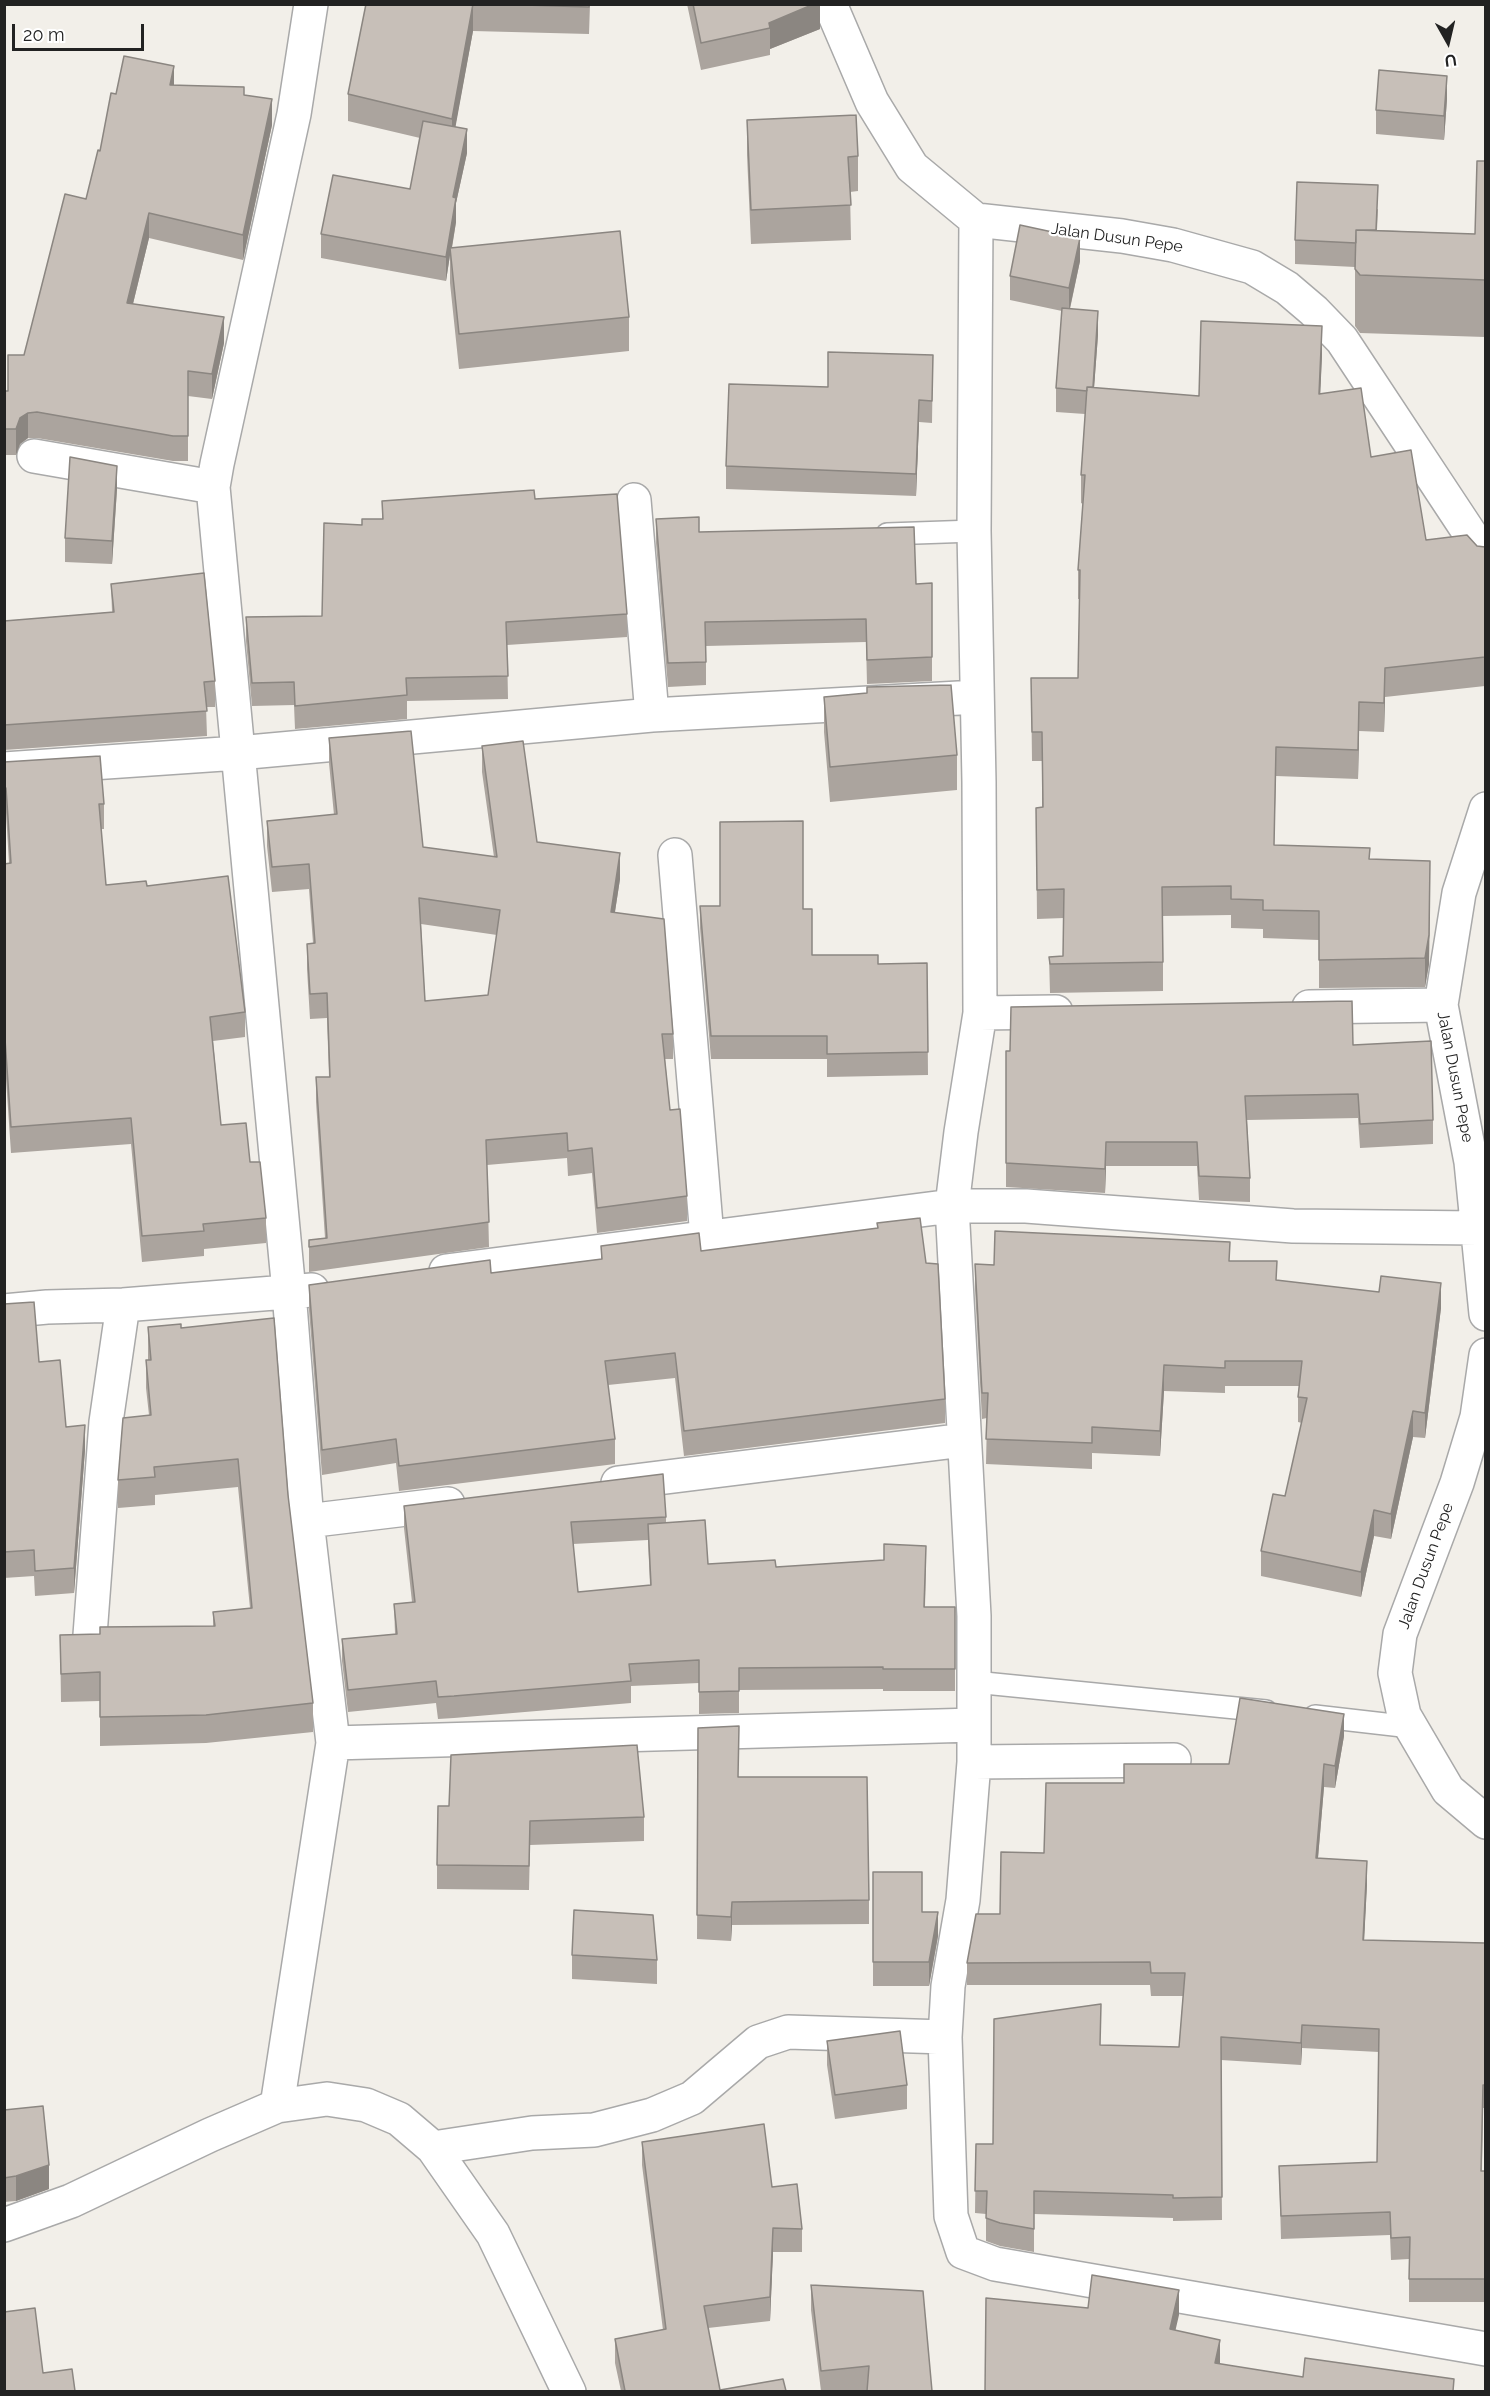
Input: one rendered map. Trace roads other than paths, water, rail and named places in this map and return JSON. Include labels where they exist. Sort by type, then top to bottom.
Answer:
[{"type":"street","points":[[277,2106],[333,1743],[307,1521],[289,1292],[213,487],[294,114],[311,4]]},
{"type":"street","points":[[830,4],[872,102],[912,167],[976,220],[974,531],[980,1013],[952,1206],[973,1604],[974,1762],[963,1900],[948,1986],[945,2037],[951,2216],[963,2252],[995,2264],[1485,2349]]},
{"type":"street","name":"Jalan Dusun Pepe","points":[[976,220],[1122,236],[1173,245],[1252,267],[1287,288],[1314,311],[1342,340],[1485,558]]},
{"type":"street","points":[[34,456],[213,487]]},
{"type":"street","points":[[634,500],[652,714]]},
{"type":"street","points":[[4,769],[237,753],[652,714],[977,698]]},
{"type":"street","name":"Jalan Dusun Pepe","points":[[1485,809],[1459,893],[1441,1005],[1478,1161],[1478,1228],[1485,1314]]},
{"type":"street","points":[[675,855],[707,1237]]},
{"type":"street","points":[[1275,1008],[1441,1005]]},
{"type":"street","points":[[980,1013],[1086,1011]]},
{"type":"street","points":[[415,1275],[952,1206],[1026,1206],[1293,1226],[1478,1228]]},
{"type":"street","points":[[4,1311],[123,1305],[336,1288]]},
{"type":"street","points":[[90,1635],[106,1422],[123,1305]]},
{"type":"street","name":"Jalan Dusun Pepe","points":[[1485,1355],[1474,1428],[1457,1483],[1400,1634],[1395,1673],[1404,1715],[1448,1790],[1485,1822]]},
{"type":"street","points":[[588,1486],[964,1440]]},
{"type":"street","points":[[307,1521],[483,1499]]},
{"type":"street","points":[[333,1743],[974,1725]]},
{"type":"street","points":[[974,1762],[1174,1760]]},
{"type":"street","points":[[433,2148],[532,2133],[594,2130],[652,2115],[692,2098],[758,2042],[788,2032],[945,2037]]},
{"type":"street","points":[[4,2225],[71,2201],[277,2106],[327,2099],[366,2105],[399,2119],[433,2148],[493,2234],[569,2391]]},
{"type":"lane","points":[[867,535],[974,531]]},
{"type":"lane","points":[[974,1682],[1411,1727]]}]
